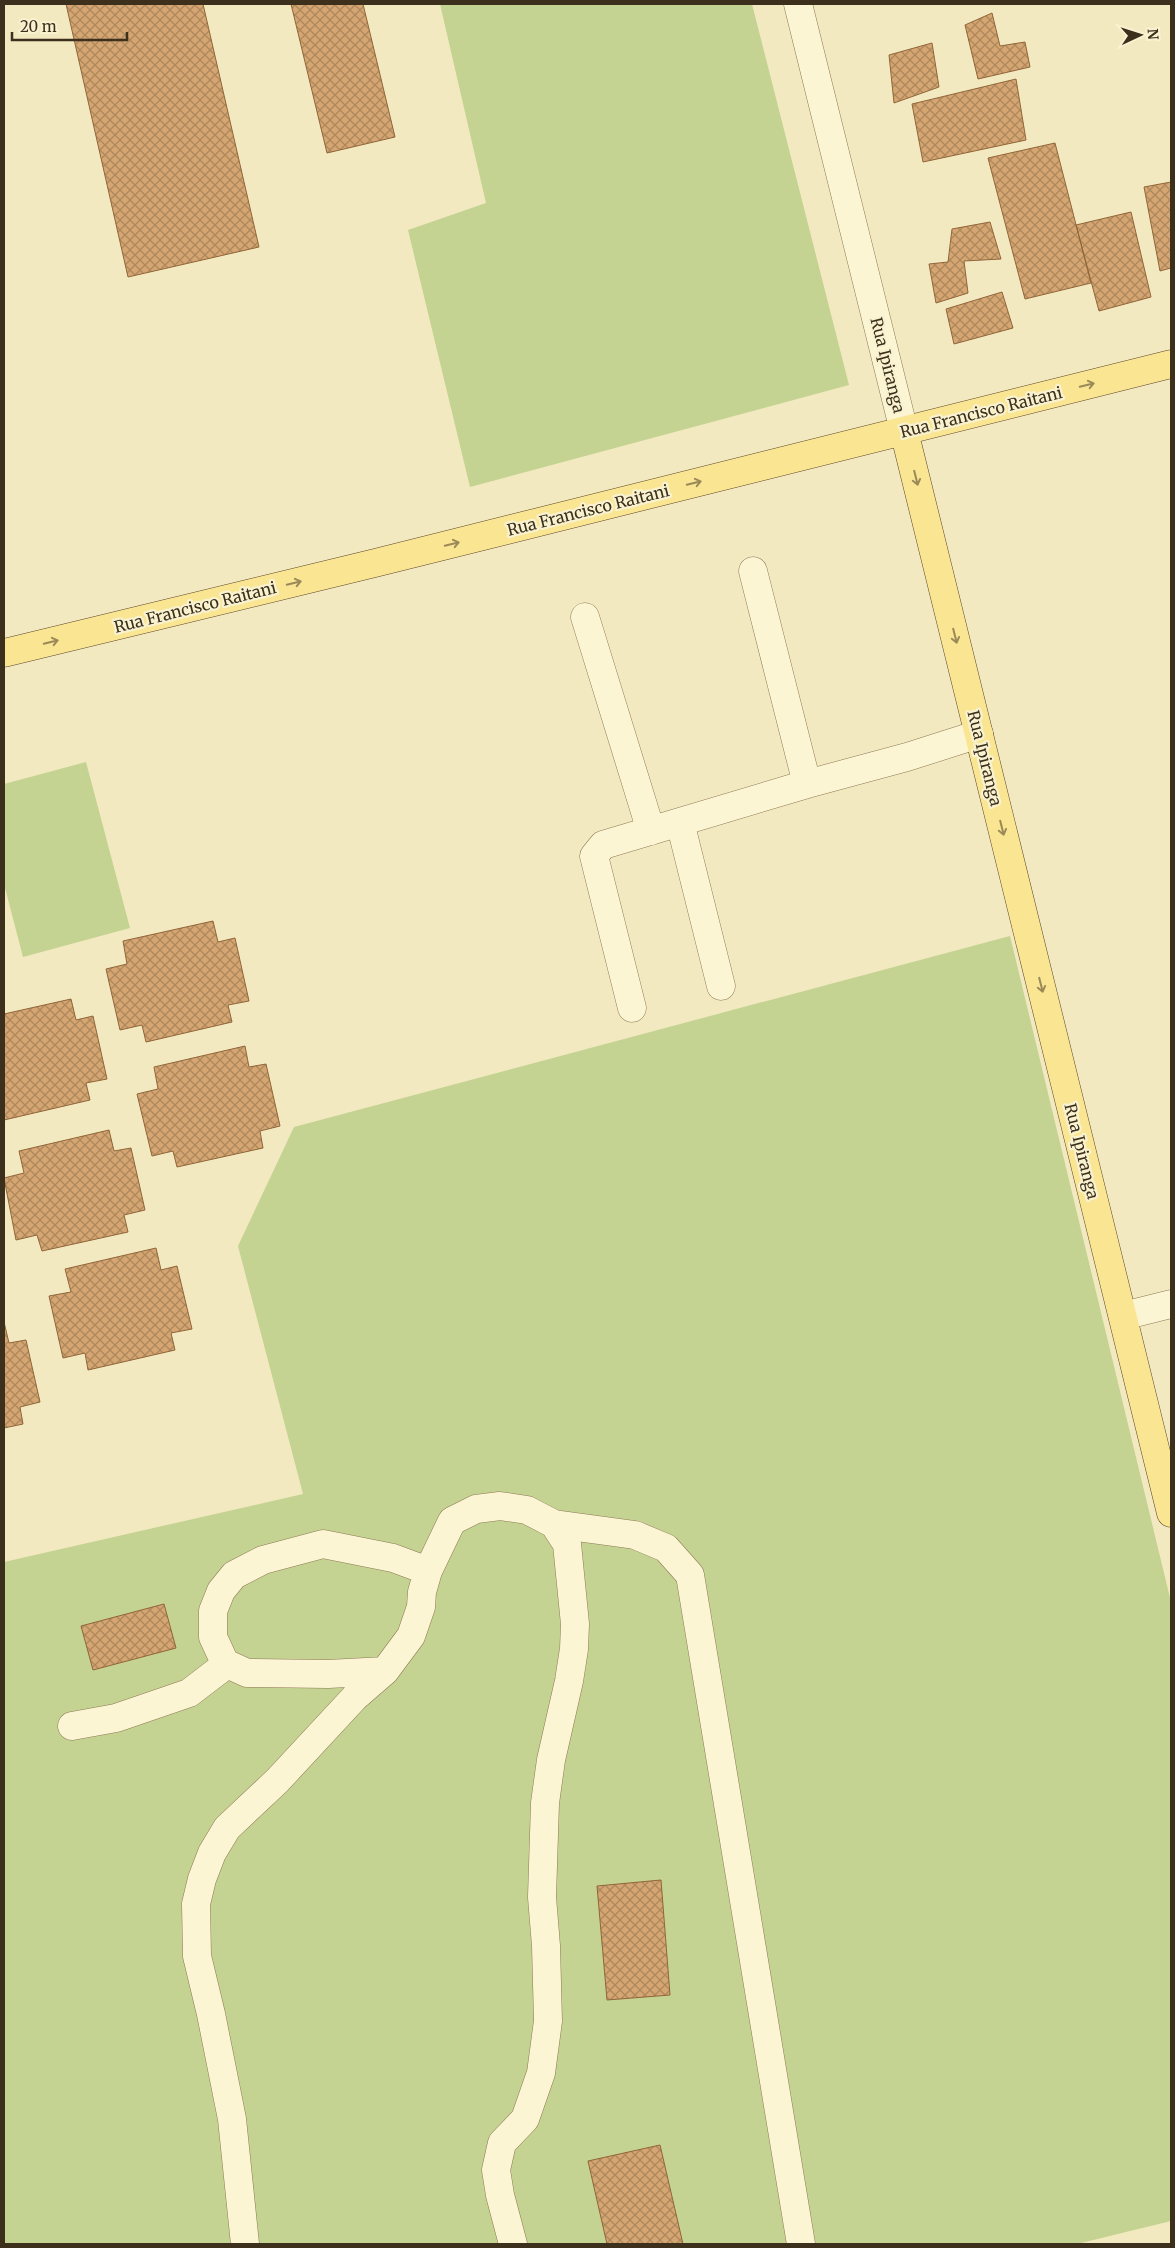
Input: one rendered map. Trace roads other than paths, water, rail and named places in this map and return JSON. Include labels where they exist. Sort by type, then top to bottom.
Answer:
[{"type":"main road","name":"Rua Francisco Raitani","points":[[4,653],[1171,364]]},
{"type":"main road","name":"Rua Ipiranga","points":[[904,431],[1171,1513]]},
{"type":"street","name":"Rua Ipiranga","points":[[798,4],[904,431]]},
{"type":"street","points":[[753,571],[807,784]]},
{"type":"street","points":[[585,617],[651,831]]},
{"type":"street","points":[[632,1008],[594,856],[602,846],[979,734]]},
{"type":"street","points":[[680,822],[721,986]]},
{"type":"street","points":[[1123,1316],[1171,1304]]},
{"type":"street","points":[[245,2244],[232,2119],[211,2014],[197,1956],[196,1904],[212,1853],[227,1828],[277,1781],[355,1697],[385,1671],[411,1636],[422,1607],[422,1592],[428,1572],[452,1521],[476,1509],[500,1506],[527,1510],[554,1524],[635,1535],[666,1548],[690,1575],[800,2244]]},
{"type":"street","points":[[512,2244],[496,2170],[502,2143],[525,2119],[541,2073],[548,2021],[546,1946],[542,1897],[545,1803],[551,1760],[560,1725],[574,1649],[575,1624],[567,1544],[554,1524]]},
{"type":"street","points":[[385,1671],[328,1674],[247,1673],[227,1664],[213,1637],[213,1611],[221,1591],[234,1575],[263,1560],[323,1544],[393,1558],[428,1572]]},
{"type":"street","points":[[72,1726],[116,1718],[189,1693],[227,1664]]}]
